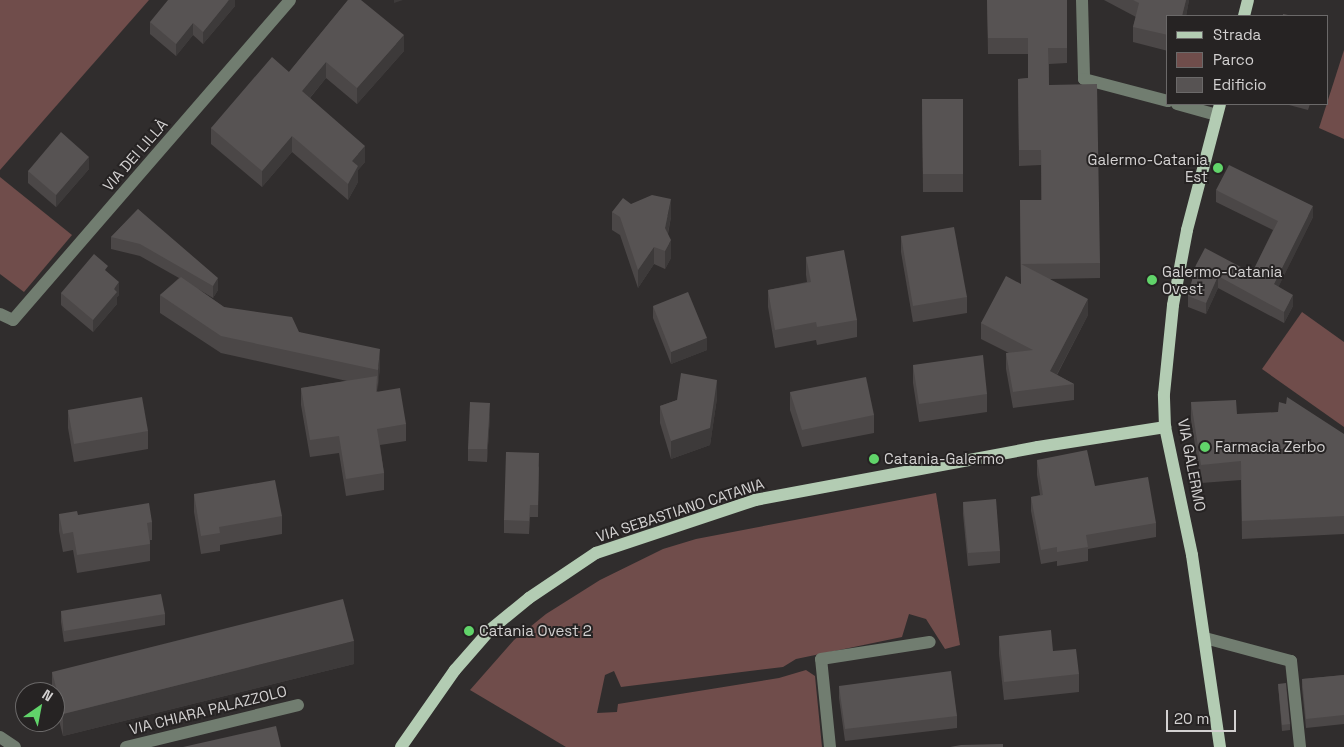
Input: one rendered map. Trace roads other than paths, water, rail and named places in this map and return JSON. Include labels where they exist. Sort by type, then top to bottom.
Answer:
[{"type":"main road","points":[[1244,15],[1248,0]]},
{"type":"main road","name":"VIA GALERMO","points":[[1218,109],[1187,230],[1173,305],[1166,357],[1166,427],[1191,545],[1220,747]]},
{"type":"main road","name":"VIA SEBASTIANO CATANIA","points":[[401,747],[454,670],[490,630],[529,598],[596,553],[755,500],[1038,447],[1166,427]]},
{"type":"street","name":"VIA DEI LILLÀ","points":[[0,314],[13,320],[290,0]]},
{"type":"street","points":[[1082,0],[1084,79],[1166,100]]},
{"type":"street","points":[[1185,105],[1218,109]]},
{"type":"street","points":[[1205,638],[1291,661],[1300,747]]},
{"type":"street","points":[[830,747],[821,660],[930,642]]},
{"type":"street","name":"VIA CHIARA PALAZZOLO","points":[[126,747],[298,704]]},
{"type":"street","points":[[0,737],[15,747]]},
{"type":"place","name":"Galermo-Catania Est","points":[[1218,168]]},
{"type":"place","name":"Galermo-Catania Ovest","points":[[1152,280]]},
{"type":"place","name":"Farmacia Zerbo","points":[[1205,447]]},
{"type":"place","name":"Catania-Galermo","points":[[874,459]]},
{"type":"place","name":"Catania Ovest 2","points":[[469,631]]}]
